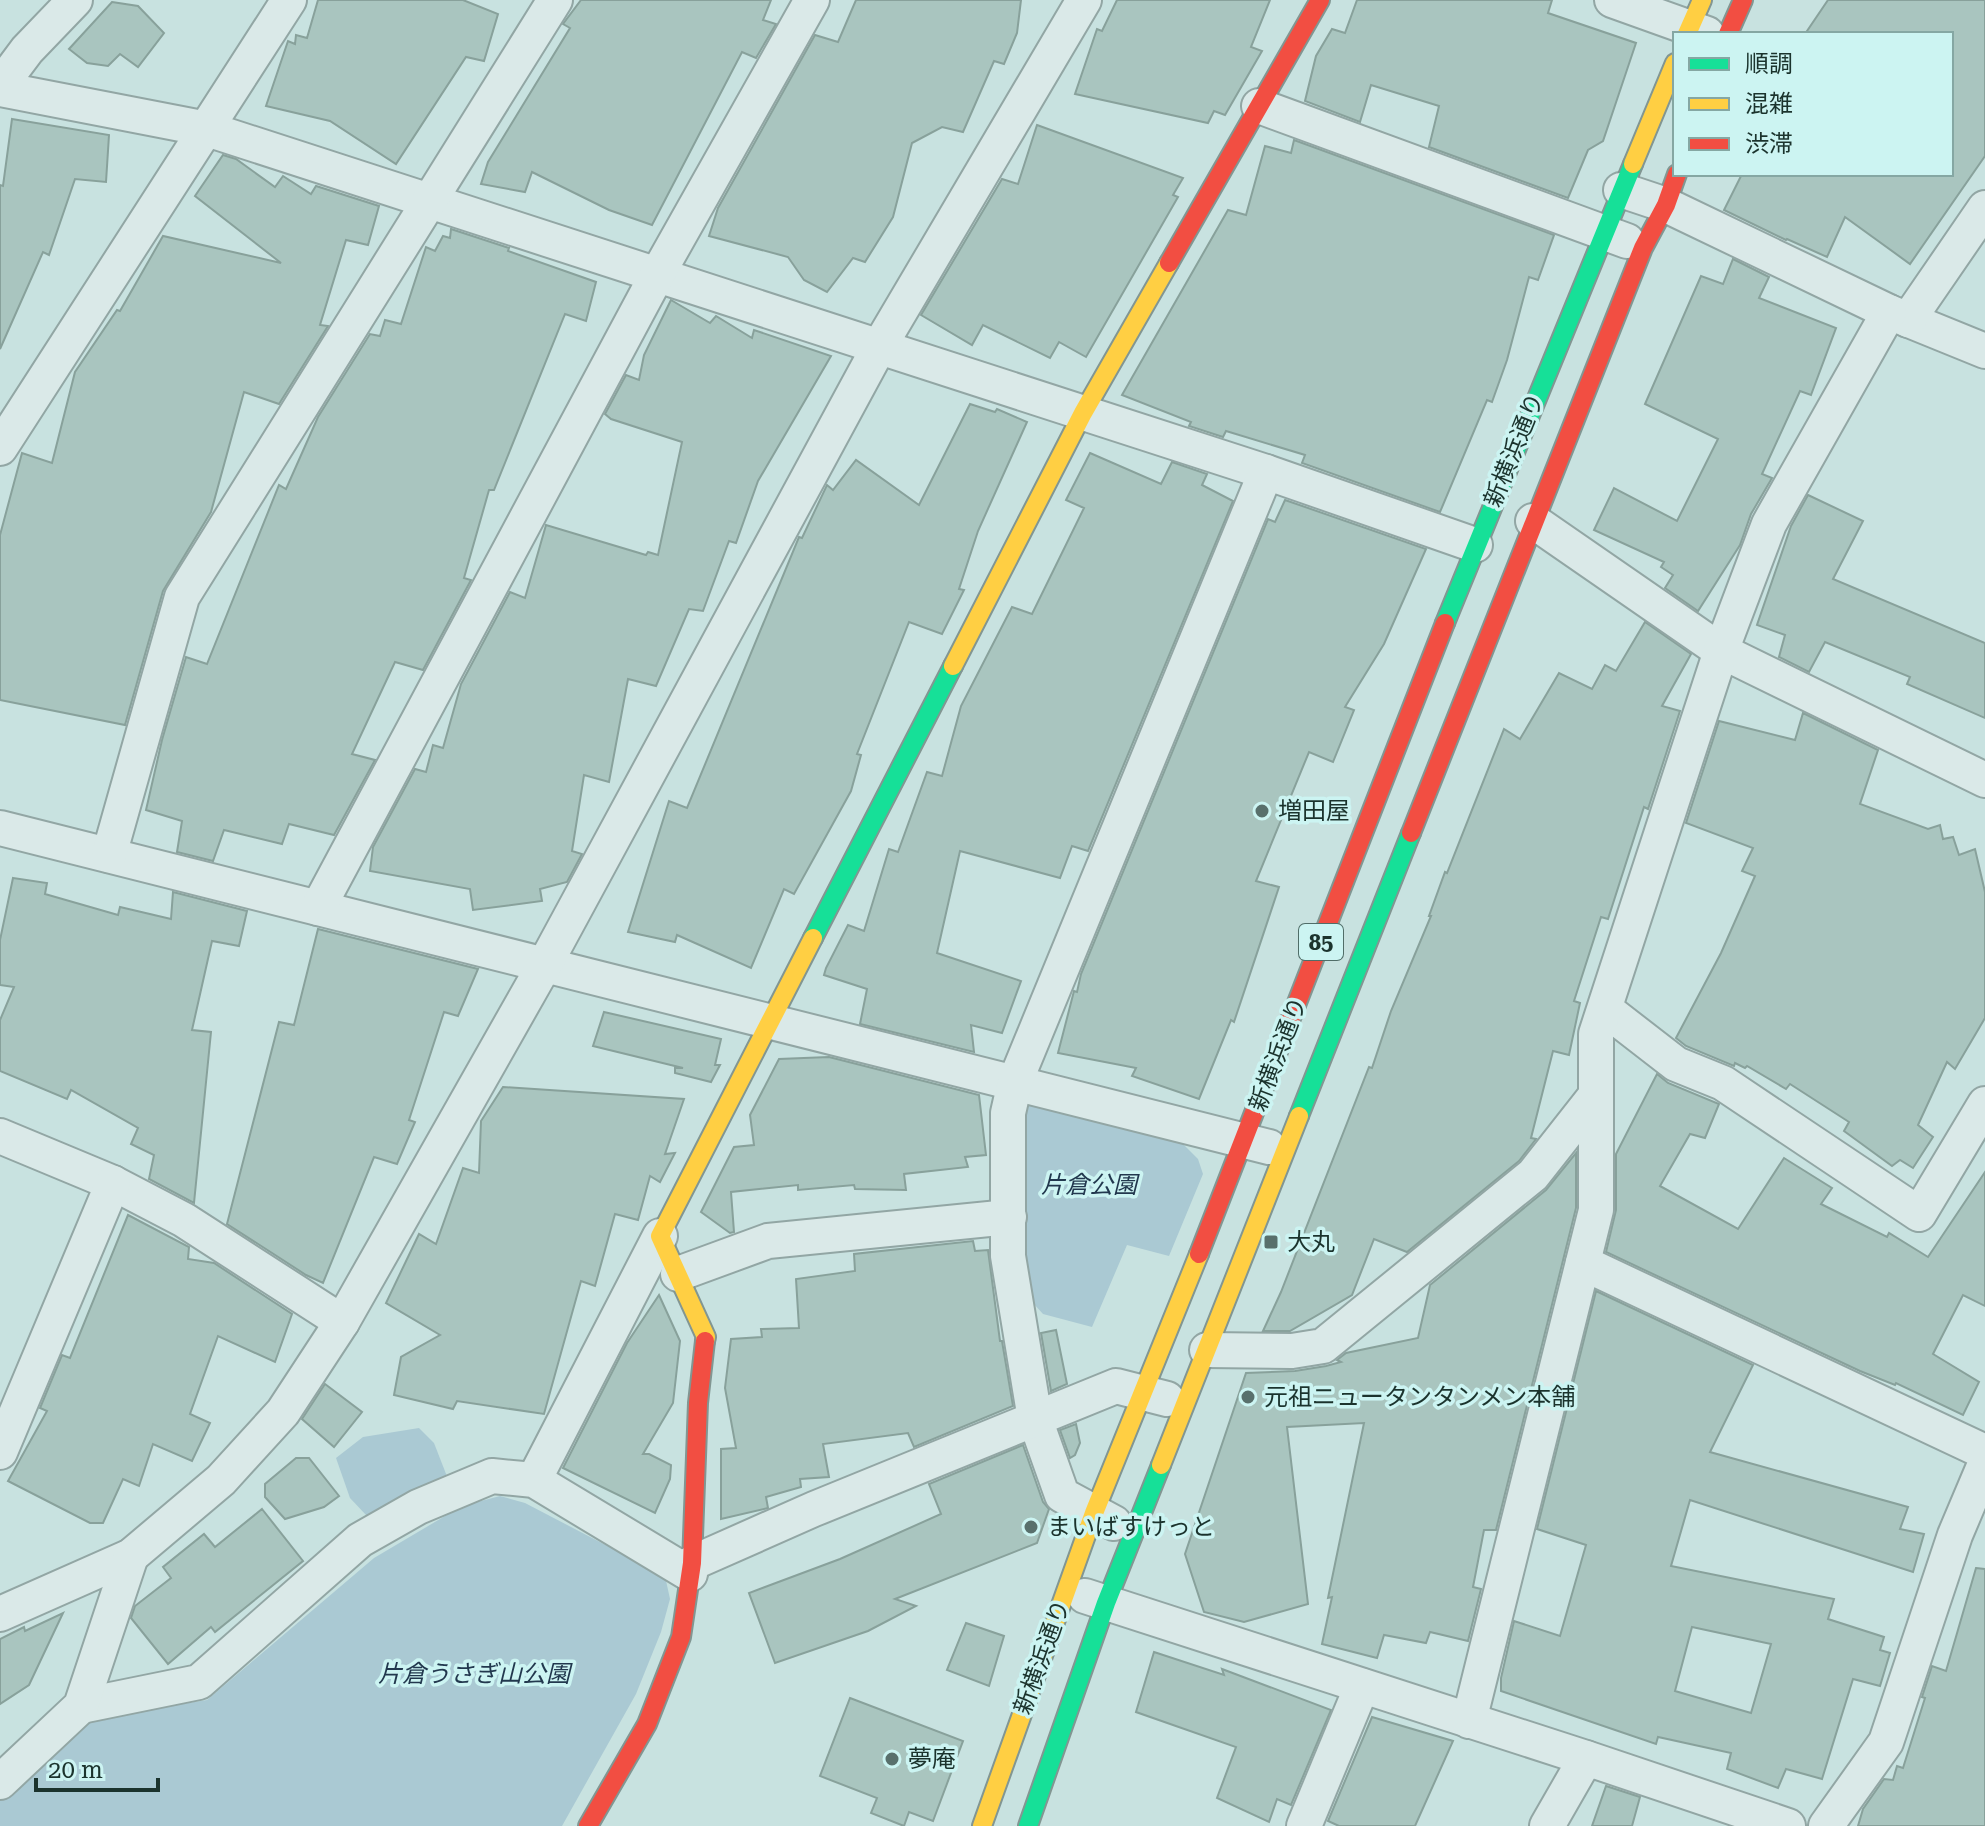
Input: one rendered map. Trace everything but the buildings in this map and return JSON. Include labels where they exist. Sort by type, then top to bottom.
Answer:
[{"type":"main road","points":[[588,1826],[647,1724],[681,1637],[691,1568],[698,1403],[706,1337],[660,1236],[1083,413],[1320,0]]},
{"type":"main road","points":[[1729,32],[1743,0]]},
{"type":"main road","name":"新横浜通り","points":[[982,1826],[1094,1513],[1245,1140],[1475,545],[1673,68]]},
{"type":"main road","name":"新横浜通り","points":[[1028,1826],[1106,1603],[1184,1404],[1533,521],[1643,248],[1671,190]]},
{"type":"street","points":[[75,0],[27,50],[0,87],[207,129],[1266,472],[1475,545]]},
{"type":"street","points":[[0,448],[289,0]]},
{"type":"street","points":[[109,855],[182,597],[555,0]]},
{"type":"street","points":[[318,908],[657,275],[812,0]]},
{"type":"street","points":[[0,1614],[131,1556],[221,1480],[283,1412],[342,1322],[545,964],[879,347],[1084,0]]},
{"type":"street","points":[[1612,0],[1696,24]]},
{"type":"street","points":[[1259,106],[1643,248]]},
{"type":"street","points":[[1621,190],[1671,190],[1899,316],[1985,351]]},
{"type":"street","points":[[1469,1721],[1596,1210],[1596,1034],[1721,651],[1769,524],[1899,316],[1985,208]]},
{"type":"street","points":[[1135,1534],[1062,1495],[1035,1419],[1008,1256],[1008,1113],[1015,1082],[1266,472]]},
{"type":"street","points":[[1533,521],[1721,651],[1985,780]]},
{"type":"street","points":[[0,828],[1285,1152]]},
{"type":"street","points":[[1605,1009],[1676,1064],[1723,1083],[1919,1214],[1985,1104]]},
{"type":"street","points":[[1207,1350],[1292,1351],[1323,1346],[1533,1175],[1596,1095]]},
{"type":"street","points":[[0,1136],[113,1183],[184,1220],[342,1322]]},
{"type":"street","points":[[0,1452],[113,1183]]},
{"type":"street","points":[[678,1274],[768,1241],[1009,1217]]},
{"type":"street","points":[[534,1480],[660,1236]]},
{"type":"street","points":[[1583,1263],[1985,1452]]},
{"type":"street","points":[[81,1706],[199,1682],[360,1540],[418,1507],[492,1476],[534,1480],[691,1568],[814,1509],[1116,1386],[1184,1404]]},
{"type":"street","points":[[1826,1826],[1886,1742],[1955,1535],[1985,1464]]},
{"type":"street","points":[[0,1782],[81,1706],[131,1556]]},
{"type":"street","points":[[1066,1590],[1788,1826]]},
{"type":"street","points":[[1304,1826],[1362,1686]]},
{"type":"street","points":[[1547,1826],[1586,1758]]},
{"type":"green space","name":"片倉公園","points":[[1032,1102],[1175,1136],[1198,1159],[1203,1174],[1169,1256],[1127,1245],[1092,1327],[1043,1314],[1024,1293],[1020,1117]]},
{"type":"green space","points":[[419,1428],[434,1443],[448,1479],[367,1516],[350,1498],[336,1458],[363,1437]]},
{"type":"green space","name":"片倉うさぎ山公園","points":[[500,1496],[525,1503],[665,1576],[670,1599],[661,1632],[636,1694],[562,1826],[0,1826],[0,1800],[88,1719],[207,1700],[374,1558],[462,1506]]},
{"type":"traffic: fast","points":[[1445,623],[1633,164]]},
{"type":"traffic: fast","points":[[813,938],[953,666]]},
{"type":"traffic: fast","points":[[1299,1116],[1411,833]]},
{"type":"traffic: fast","points":[[1028,1826],[1106,1603],[1161,1465]]},
{"type":"traffic: slow","points":[[1688,32],[1702,0]]},
{"type":"traffic: slow","points":[[1633,164],[1673,68]]},
{"type":"traffic: slow","points":[[953,666],[1083,413],[1169,263]]},
{"type":"traffic: slow","points":[[705,1341],[706,1337],[660,1236],[813,938]]},
{"type":"traffic: slow","points":[[1161,1465],[1299,1116]]},
{"type":"traffic: slow","points":[[982,1826],[1094,1513],[1199,1254]]},
{"type":"traffic: jam","points":[[1169,263],[1320,0]]},
{"type":"traffic: jam","points":[[1729,32],[1743,0]]},
{"type":"traffic: jam","points":[[1411,833],[1643,248],[1666,205],[1676,176]]},
{"type":"traffic: jam","points":[[1199,1254],[1445,623]]},
{"type":"traffic: jam","points":[[588,1826],[647,1724],[681,1637],[692,1563],[698,1403],[705,1341]]},
{"type":"place","name":"増田屋","points":[[1262,811]]},
{"type":"place","name":"大丸","points":[[1271,1242]]},
{"type":"place","name":"元祖ニュータンタンメン本舗","points":[[1248,1397]]},
{"type":"place","name":"まいばすけっと","points":[[1031,1527]]},
{"type":"place","name":"夢庵","points":[[892,1759]]}]
